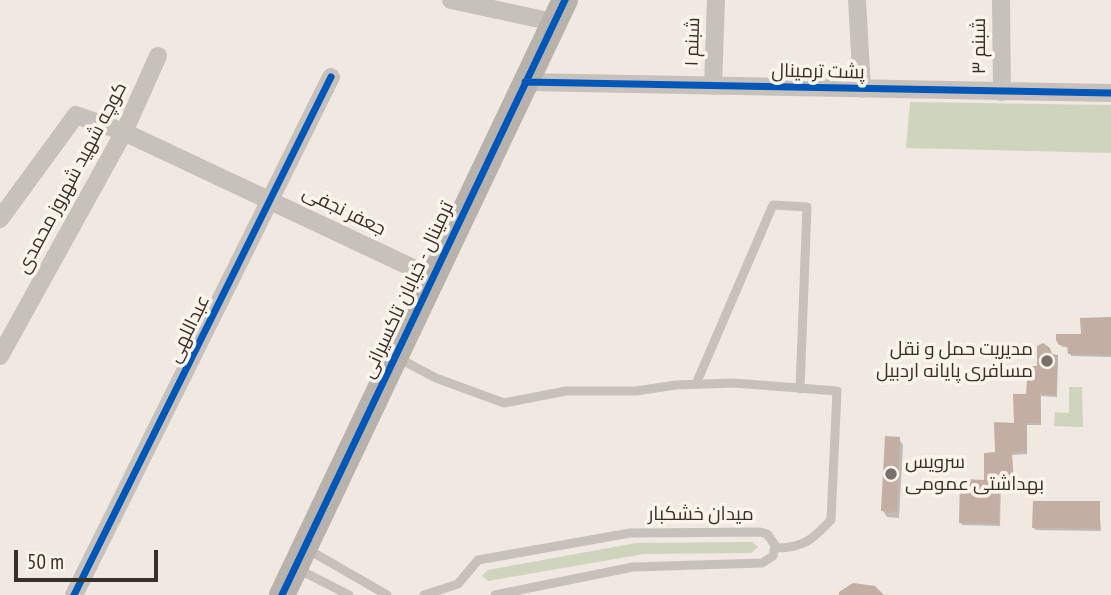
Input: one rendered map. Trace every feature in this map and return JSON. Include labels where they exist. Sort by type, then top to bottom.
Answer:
[{"type":"street","points":[[451,0],[559,11]]},
{"type":"street","name":"شبنم ۱","points":[[713,86],[716,0]]},
{"type":"street","points":[[857,0],[862,89]]},
{"type":"street","name":"شبنم ۳","points":[[1001,0],[1002,92]]},
{"type":"street","name":"ترمینال - خیابان تاکسیرانی","points":[[282,595],[559,11]]},
{"type":"street","name":"کوچه شهید شهروز محمدی","points":[[0,356],[124,132],[158,56]]},
{"type":"street","name":"عبداللهی","points":[[74,595],[331,77]]},
{"type":"street","name":"پشت ترمینال","points":[[525,82],[1111,93]]},
{"type":"street","name":"جعفر نجفی","points":[[0,219],[76,115],[124,132],[432,277]]},
{"type":"lane","points":[[696,384],[773,205],[807,207],[800,389]]},
{"type":"lane","points":[[395,356],[436,378],[504,403],[566,391],[636,391],[696,384],[734,383],[836,391],[831,520],[811,541],[790,548],[776,548],[773,556],[762,563],[634,567],[495,595]]},
{"type":"lane","name":"میدان خشکبار","points":[[424,595],[458,584],[478,560],[630,533],[760,532],[773,539],[776,548]]},
{"type":"lane","points":[[299,557],[349,595]]},
{"type":"lane","points":[[299,557],[387,595]]},
{"type":"green space","points":[[910,102],[1111,105],[1111,153],[906,148]]},
{"type":"green space","points":[[1069,387],[1082,387],[1083,427],[1054,426],[1055,412],[1069,413]]},
{"type":"green space","points":[[752,542],[758,547],[751,553],[644,554],[488,581],[482,576],[488,570],[636,543]]},
{"type":"building","points":[[1111,317],[1111,355],[1068,354],[1067,345],[1059,345],[1056,340],[1056,334],[1081,334],[1080,318]]},
{"type":"building","points":[[1043,343],[1050,348],[1052,354],[1058,355],[1056,395],[1040,394],[1041,423],[1027,423],[1027,451],[1012,453],[1013,478],[1000,480],[999,524],[959,523],[960,479],[984,480],[984,453],[995,452],[994,422],[1014,423],[1013,394],[1026,394],[1028,366],[1037,366],[1037,346]]},
{"type":"building","name":"سرویس بهداشتی عمومی","points":[[885,436],[900,437],[897,512],[881,511]]},
{"type":"building","points":[[1033,501],[1100,501],[1100,529],[1032,528]]},
{"type":"building","points":[[853,583],[875,586],[884,595],[839,595],[839,592]]},
{"type":"cycle path","points":[[282,595],[565,0]]},
{"type":"cycle path","points":[[74,595],[331,77]]},
{"type":"cycle path","points":[[525,82],[1111,93]]},
{"type":"place","name":"مدیریت حمل و نقل مسافری پایانه اردبیل","points":[[1047,361]]},
{"type":"place","name":"سرویس بهداشتی عمومی","points":[[891,474]]}]
